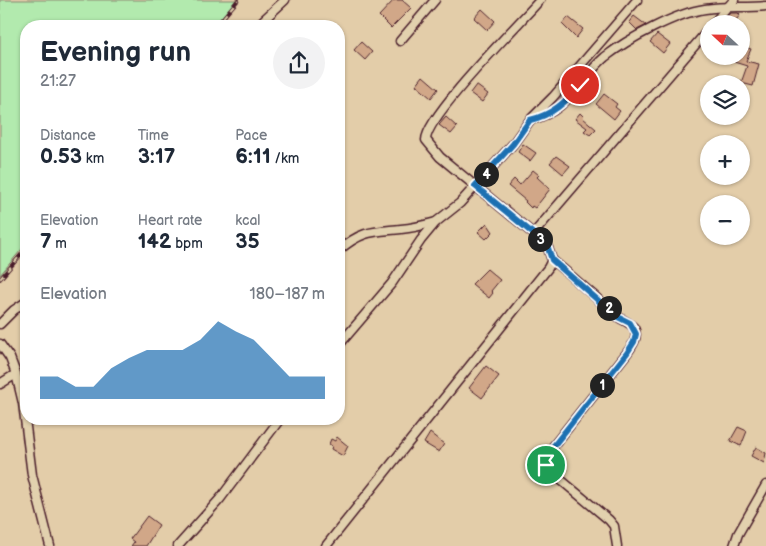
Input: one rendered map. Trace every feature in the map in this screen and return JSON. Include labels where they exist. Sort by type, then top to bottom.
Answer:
[{"type":"street","points":[[263,20],[285,0]]},
{"type":"street","points":[[400,41],[436,0]]},
{"type":"street","points":[[540,0],[448,101],[426,136],[429,145],[440,157],[534,233],[547,245],[552,260],[616,316],[630,323],[636,334],[634,342],[627,353],[545,459],[549,470],[610,520],[614,526],[617,546]]},
{"type":"street","points":[[345,338],[392,283],[421,240],[436,222],[460,203],[513,144],[530,120],[554,97],[637,0]]},
{"type":"street","points":[[721,15],[734,0]]},
{"type":"street","points":[[530,120],[544,117],[564,103],[596,65],[626,42],[689,12],[705,9],[766,6]]},
{"type":"street","points":[[534,233],[700,39]]},
{"type":"street","points":[[345,245],[370,231],[413,228],[436,222]]},
{"type":"street","points":[[326,546],[511,316],[552,260]]},
{"type":"street","points":[[0,324],[20,306]]},
{"type":"street","points":[[0,344],[10,358],[20,391]]},
{"type":"street","points":[[0,384],[16,374]]},
{"type":"street","points":[[26,425],[32,474],[50,546]]},
{"type":"street","points":[[178,546],[220,499],[276,425]]},
{"type":"street","points":[[734,546],[742,526],[766,484]]},
{"type":"green space","points":[[0,0],[238,0],[220,20],[20,20],[20,251],[0,275]]},
{"type":"building","points":[[394,0],[402,0],[411,8],[391,28],[379,16]]},
{"type":"building","points":[[482,9],[495,21],[487,30],[474,18]]},
{"type":"building","points":[[730,13],[738,13],[740,15],[728,15]]},
{"type":"building","points":[[634,16],[646,25],[637,30],[629,22]]},
{"type":"building","points":[[568,17],[583,29],[576,38],[562,24]]},
{"type":"building","points":[[657,34],[670,44],[663,53],[650,42]]},
{"type":"building","points":[[361,42],[372,52],[365,60],[354,50]]},
{"type":"building","points":[[750,62],[759,64],[753,86],[750,85],[750,75],[744,75],[747,66],[744,65],[750,65]]},
{"type":"building","points":[[423,76],[438,89],[431,98],[416,85]]},
{"type":"building","points":[[476,85],[488,94],[482,102],[470,93]]},
{"type":"building","points":[[604,94],[617,104],[615,107],[620,111],[614,119],[596,104]]},
{"type":"building","points":[[580,113],[596,129],[590,135],[584,131],[587,128],[575,119]]},
{"type":"building","points":[[446,117],[457,127],[451,134],[439,125]]},
{"type":"building","points":[[523,144],[536,153],[530,161],[518,152]]},
{"type":"building","points":[[556,156],[570,166],[563,174],[550,163]]},
{"type":"building","points":[[533,170],[539,175],[537,177],[550,189],[535,208],[532,206],[531,208],[526,201],[508,186],[514,179],[520,185]]},
{"type":"building","points":[[487,223],[493,232],[486,239],[478,232]]},
{"type":"building","points":[[487,269],[500,280],[491,291],[493,293],[489,298],[472,284]]},
{"type":"building","points":[[486,366],[499,376],[482,398],[469,388]]},
{"type":"building","points":[[738,427],[747,431],[741,446],[730,441]]},
{"type":"building","points":[[430,433],[444,444],[439,452],[424,443]]},
{"type":"building","points":[[337,437],[348,446],[343,456],[331,449],[332,446],[329,444],[331,439],[335,441]]},
{"type":"building","points":[[756,447],[766,453],[764,463],[751,456]]},
{"type":"building","points":[[147,516],[159,525],[146,546],[131,546],[134,542],[130,539]]},
{"type":"railway","points":[[221,20],[238,0]]},
{"type":"railway","points":[[0,279],[20,256]]},
{"type":"route","points":[[546,465],[545,459],[548,453],[627,353],[634,342],[636,334],[630,323],[616,316],[599,299],[552,260],[552,253],[547,245],[534,233],[475,186],[513,144],[530,120],[544,117],[564,103],[580,85]]}]
